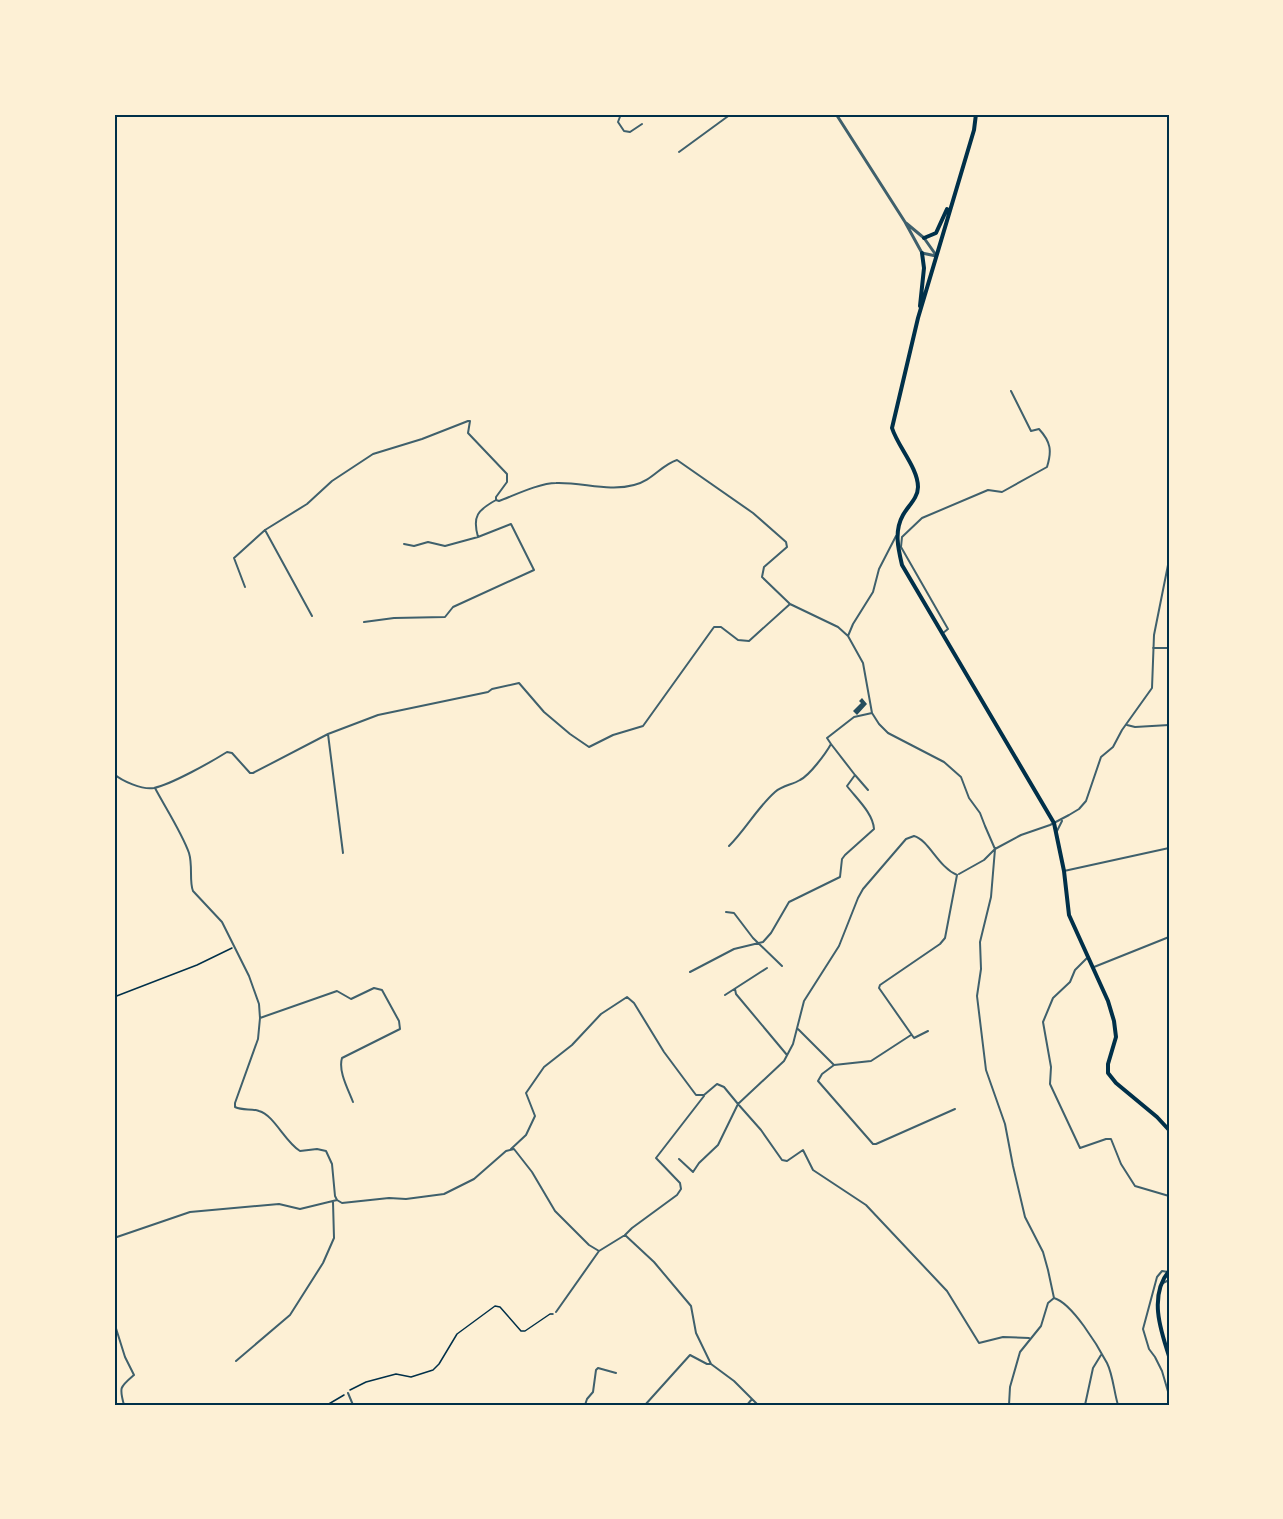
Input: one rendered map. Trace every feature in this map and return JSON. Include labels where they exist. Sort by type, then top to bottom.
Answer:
[{"type":"main road","points":[[976,114],[974,130],[918,318],[892,428],[897,442],[916,474],[917,494],[902,518],[897,533],[897,547],[902,565],[1054,823],[1064,871],[1069,915],[1091,968],[1108,1001],[1114,1021],[1116,1037],[1108,1064],[1108,1073],[1116,1083],[1169,1130]]},
{"type":"main road","points":[[924,238],[936,233],[952,198]]},
{"type":"main road","points":[[918,318],[924,268],[922,253]]},
{"type":"main road","points":[[1168,1272],[1160,1283],[1158,1311],[1169,1356]]},
{"type":"street","points":[[621,114],[618,122],[624,131],[630,132],[642,124]]},
{"type":"street","points":[[679,152],[731,114]]},
{"type":"street","points":[[781,114],[785,116],[787,114]]},
{"type":"street","points":[[836,114],[922,253],[936,256]]},
{"type":"street","points":[[904,222],[924,238],[936,256]]},
{"type":"street","points":[[943,633],[948,629],[901,548],[902,537],[922,518],[988,490],[1002,492],[1047,467],[1052,453],[1045,436],[1039,429],[1031,431],[1011,391]]},
{"type":"street","points":[[245,587],[233,560],[265,530],[307,504],[332,481],[373,454],[422,439],[468,421],[471,424],[468,433],[507,474],[507,482],[496,500],[484,507],[476,517],[475,527],[478,537]]},
{"type":"street","points":[[496,500],[499,501],[554,483],[612,487],[634,485],[651,479],[670,462],[678,459],[753,513],[786,542],[787,547],[764,567],[762,577],[790,604],[838,627],[848,636],[863,663],[872,713],[879,724],[888,734],[944,762],[962,777],[969,798],[980,813],[995,849],[991,897],[980,942],[981,969],[978,996],[986,1070],[1005,1124],[1025,1217],[1043,1252],[1054,1298]]},
{"type":"street","points":[[364,622],[394,618],[445,617],[453,607],[534,570],[511,524],[478,537],[445,546],[428,542],[414,546],[404,544]]},
{"type":"street","points":[[265,530],[312,616]]},
{"type":"street","points":[[848,636],[873,592],[879,569],[897,533]]},
{"type":"street","points":[[957,875],[984,860],[995,849],[1021,835],[1066,817],[1079,809],[1086,801],[1101,757],[1113,747],[1152,688],[1153,648],[1169,560]]},
{"type":"street","points":[[114,774],[134,784],[155,788],[227,752],[232,753],[250,772],[253,772],[328,734],[378,715],[488,692],[519,683],[544,712],[589,747],[614,735],[643,726],[714,627],[721,627],[738,640],[749,641],[790,604]]},
{"type":"street","points":[[1153,648],[1169,648]]},
{"type":"street","points":[[868,790],[827,738],[854,717],[872,713]]},
{"type":"street","points":[[1126,725],[1135,727],[1169,725]]},
{"type":"street","points":[[328,734],[343,853]]},
{"type":"street","points":[[729,846],[778,789],[801,780],[831,744]]},
{"type":"street","points":[[690,972],[734,949],[763,942],[771,933],[789,902],[840,877],[842,860],[845,855],[874,829],[869,814],[847,786],[855,775]]},
{"type":"street","points":[[155,788],[188,850],[193,891],[222,922],[249,976],[259,1004],[260,1018],[254,1055],[235,1107],[241,1110],[260,1111],[292,1146],[300,1151],[317,1149],[326,1152],[332,1164],[335,1201],[334,1238],[323,1263],[290,1315],[236,1361]]},
{"type":"street","points":[[1049,814],[1055,818],[1066,817]]},
{"type":"street","points":[[1056,834],[1059,824],[1066,817]]},
{"type":"street","points":[[680,1159],[693,1172],[717,1145],[738,1104],[784,1061],[798,1029],[804,1001],[838,946],[858,898],[863,889],[906,839],[914,836],[921,838],[933,854],[957,875]]},
{"type":"street","points":[[1064,871],[1169,848]]},
{"type":"street","points":[[928,1031],[916,1038],[911,1035],[879,988],[945,938],[957,875]]},
{"type":"street","points":[[726,912],[734,913],[782,966]]},
{"type":"street","points":[[1091,968],[1169,937]]},
{"type":"street","points":[[1087,958],[1074,970],[1070,982],[1053,998],[1043,1018],[1051,1067],[1050,1084],[1080,1148],[1111,1139],[1121,1164],[1135,1186],[1169,1196]]},
{"type":"street","points":[[725,995],[767,968]]},
{"type":"street","points":[[260,1018],[336,991],[351,999],[374,988],[382,990],[399,1021],[400,1029],[342,1058],[340,1064],[353,1102]]},
{"type":"street","points":[[735,989],[736,994],[787,1055]]},
{"type":"street","points":[[114,1238],[190,1212],[279,1204],[300,1209],[335,1201],[342,1203],[389,1198],[406,1199],[444,1194],[474,1179],[526,1135],[536,1116],[526,1093],[544,1067],[572,1045],[601,1014],[627,997],[634,1003],[666,1056],[696,1095],[704,1095]]},
{"type":"street","points":[[798,1029],[834,1065]]},
{"type":"street","points":[[911,1035],[871,1061],[834,1065],[822,1074],[818,1081],[873,1144],[955,1109]]},
{"type":"street","points":[[555,1313],[599,1251],[625,1235],[681,1189],[680,1183],[656,1158],[704,1095],[717,1084],[724,1087],[761,1130],[782,1160],[787,1161],[803,1150],[813,1170],[867,1206],[948,1291],[979,1343],[1003,1337],[1029,1338],[1035,1335],[1041,1326],[1048,1303],[1054,1298]]},
{"type":"street","points":[[511,1149],[514,1149],[532,1172],[555,1211],[589,1245],[599,1251]]},
{"type":"street","points":[[625,1235],[654,1262],[691,1306],[696,1333],[711,1364]]},
{"type":"street","points":[[1168,1272],[1162,1271],[1157,1277],[1143,1329],[1149,1349],[1162,1371],[1169,1395]]},
{"type":"street","points":[[1160,1283],[1169,1280]]},
{"type":"street","points":[[1054,1298],[1059,1299],[1073,1311],[1085,1327],[1107,1364],[1118,1405]]},
{"type":"street","points":[[114,1322],[125,1357],[134,1375],[120,1390],[124,1405]]},
{"type":"street","points":[[1009,1405],[1010,1387],[1020,1352],[1029,1338]]},
{"type":"street","points":[[645,1405],[690,1355],[711,1364],[734,1381],[758,1405]]},
{"type":"street","points":[[1085,1405],[1093,1368],[1101,1355]]},
{"type":"street","points":[[585,1405],[593,1392],[596,1370],[598,1368],[616,1372]]},
{"type":"street","points":[[348,1393],[353,1405]]},
{"type":"street","points":[[747,1405],[752,1399]]},
{"type":"path","points":[[114,997],[197,965],[234,947]]},
{"type":"path","points":[[327,1405],[366,1382],[396,1374],[411,1377],[433,1370],[457,1334],[495,1306],[500,1307],[520,1331],[525,1331],[555,1313]]},
{"type":"building","points":[[862,698],[867,704],[857,715],[853,711],[861,703],[859,701]]}]
